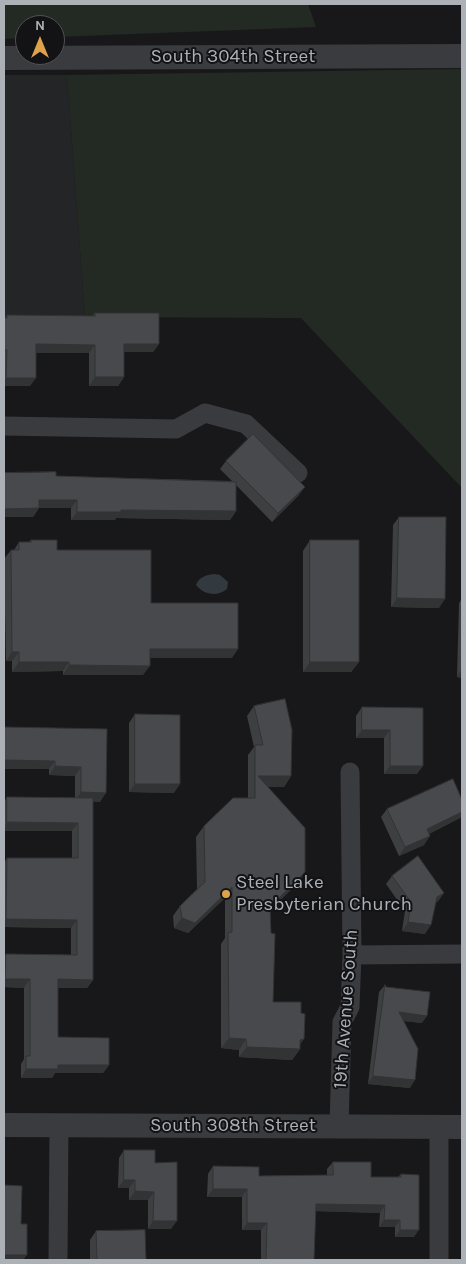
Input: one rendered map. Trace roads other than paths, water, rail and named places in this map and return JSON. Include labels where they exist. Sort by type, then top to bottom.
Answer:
[{"type":"street","name":"South 304th Street","points":[[4,58],[462,56]]},
{"type":"street","points":[[4,426],[176,428],[205,413],[246,424],[298,473]]},
{"type":"street","name":"19th Avenue South","points":[[340,1126],[342,1022],[350,1007],[352,955],[350,772]]},
{"type":"street","points":[[352,955],[462,954]]},
{"type":"street","name":"South 308th Street","points":[[4,1125],[462,1127]]},
{"type":"street","points":[[58,1260],[59,1126]]},
{"type":"street","points":[[439,1127],[439,1260]]},
{"type":"place","name":"Steel Lake Presbyterian Church","points":[[226,894]]}]
